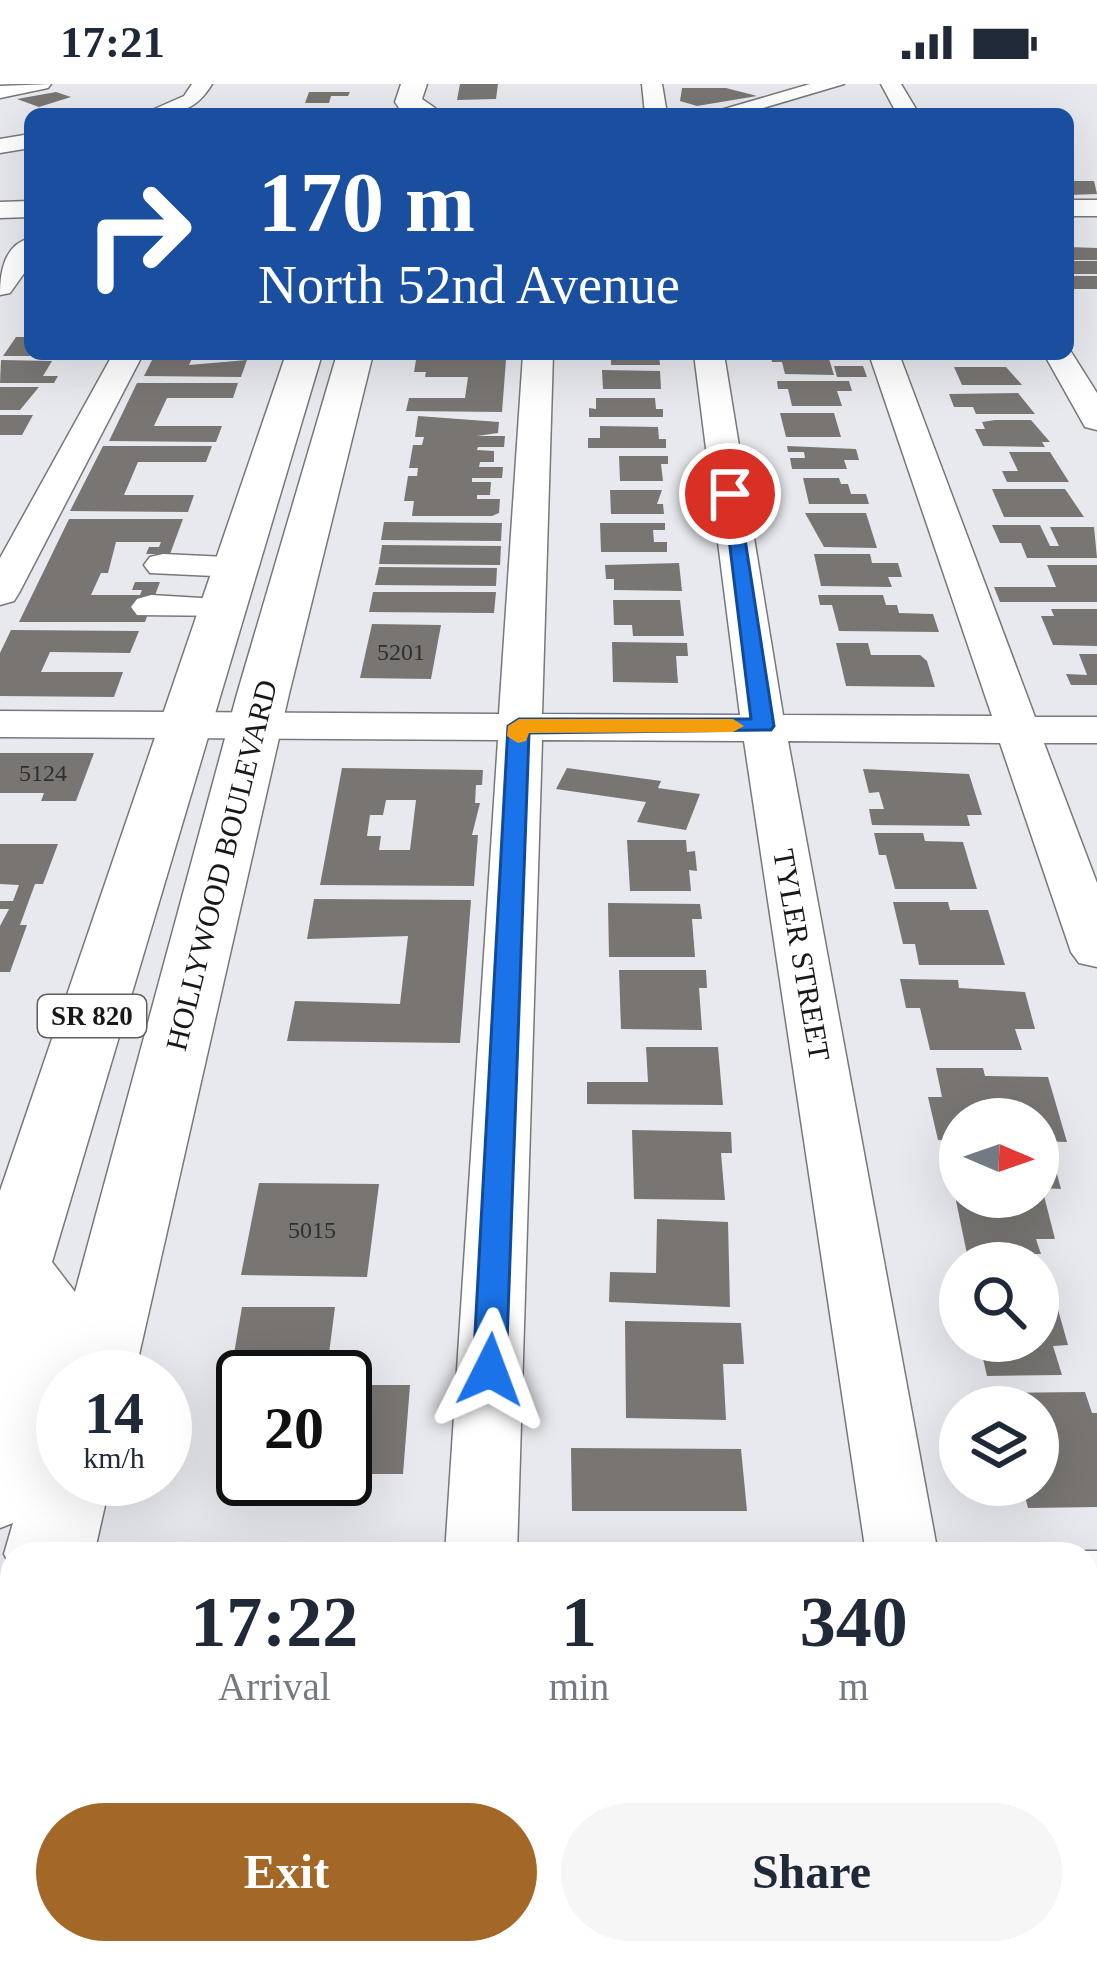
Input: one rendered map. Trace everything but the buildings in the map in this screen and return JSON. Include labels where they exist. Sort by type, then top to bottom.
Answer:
[{"type":"highway","name":"HOLLYWOOD BOULEVARD","points":[[98,1350],[220,726],[234,568],[302,360]]},
{"type":"highway","name":"HOLLYWOOD BOULEVARD","points":[[7,1285],[220,726],[353,360]]},
{"type":"highway","points":[[0,1492],[48,1314],[7,1285]]},
{"type":"highway","points":[[53,1542],[62,1506]]},
{"type":"street","points":[[0,92],[41,84]]},
{"type":"street","points":[[170,108],[192,100],[202,84]]},
{"type":"street","points":[[746,108],[850,86],[887,84]]},
{"type":"street","points":[[776,108],[850,86]]},
{"type":"street","points":[[0,287],[24,254]]},
{"type":"street","points":[[9,601],[50,528],[125,360]]},
{"type":"street","points":[[483,1542],[538,360]]},
{"type":"street","name":"TYLER STREET","points":[[711,360],[763,726],[900,1542]]},
{"type":"street","points":[[886,360],[1097,952]]},
{"type":"street","points":[[1063,360],[1097,419]]},
{"type":"street","points":[[171,548],[234,568]]},
{"type":"street","points":[[151,607],[234,568]]},
{"type":"street","points":[[0,724],[1097,730]]},
{"type":"slow traffic","points":[[518,736],[519,726],[733,726]]},
{"type":"route","points":[[490,1370],[519,726],[763,726],[730,494]]}]
